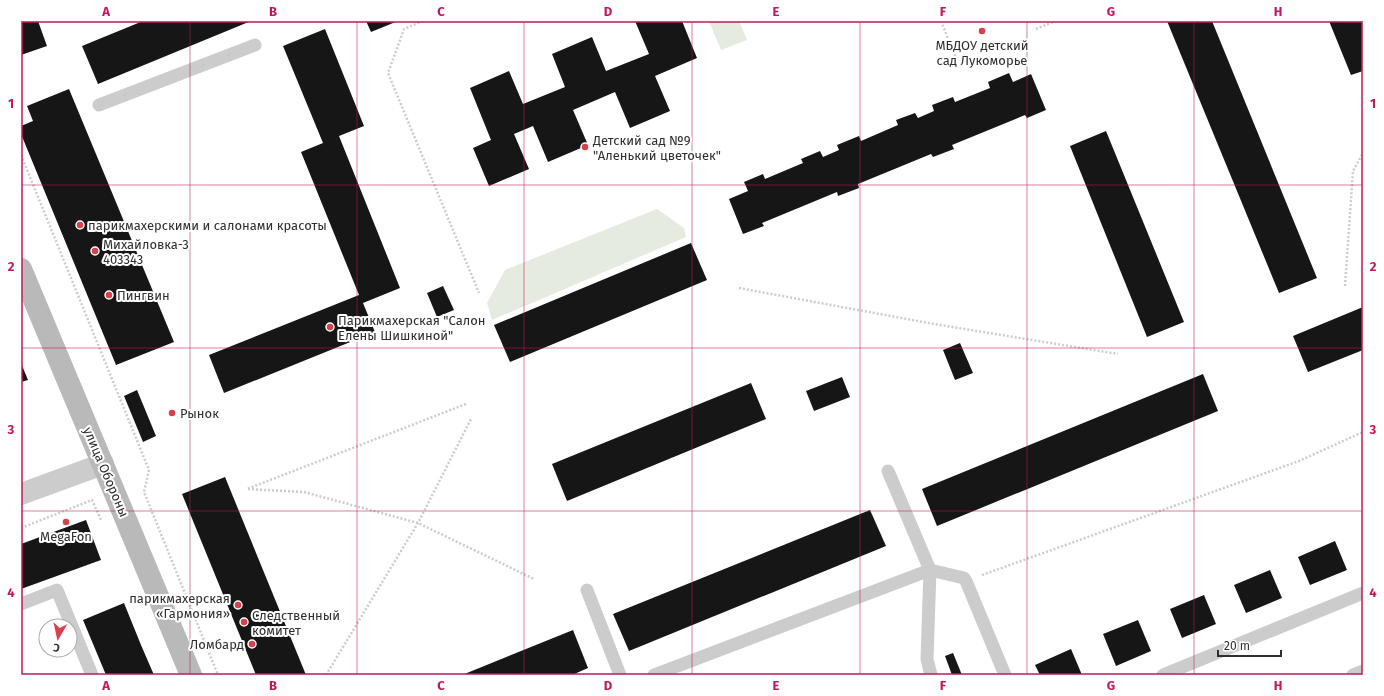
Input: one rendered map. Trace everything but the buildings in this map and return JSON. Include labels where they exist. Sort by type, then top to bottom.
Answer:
[{"type":"street","name":"улица Обороны","points":[[21,269],[191,675]]},
{"type":"street","points":[[21,494],[103,464]]},
{"type":"lane","points":[[99,105],[255,45]]},
{"type":"lane","points":[[888,471],[930,570],[927,659],[931,675]]},
{"type":"lane","points":[[654,675],[930,570],[964,578],[1005,675]]},
{"type":"lane","points":[[21,604],[57,590],[92,675]]},
{"type":"lane","points":[[587,590],[620,675]]},
{"type":"lane","points":[[1163,675],[1363,593]]},
{"type":"lane","points":[[1353,675],[1363,671]]},
{"type":"path","points":[[423,21],[404,29],[388,73],[479,293]]},
{"type":"path","points":[[941,21],[957,61]]},
{"type":"path","points":[[1036,29],[1055,21]]},
{"type":"path","points":[[1345,286],[1352,171],[1363,152]]},
{"type":"path","points":[[21,155],[149,470],[144,492],[218,675]]},
{"type":"path","points":[[739,288],[934,324],[1118,354]]},
{"type":"path","points":[[466,404],[247,489],[304,492],[418,523],[534,579]]},
{"type":"path","points":[[326,675],[418,523],[471,419]]},
{"type":"path","points":[[966,581],[1299,461],[1363,432]]},
{"type":"path","points":[[21,528],[92,500],[101,522]]},
{"type":"shaded area","points":[[709,21],[739,21],[747,40],[721,50]]},
{"type":"shaded area","points":[[657,209],[684,228],[686,237],[492,320],[487,303],[505,270]]},
{"type":"place","name":"МБДОУ детский сад Лукоморье","points":[[982,31]]},
{"type":"place","name":"Детский сад №9 \"Аленький цветочек\"","points":[[585,147]]},
{"type":"place","name":"парикмахерскими и салонами красоты","points":[[80,225]]},
{"type":"place","name":"Михайловка-3 403343","points":[[95,251]]},
{"type":"place","name":"Пингвин","points":[[109,295]]},
{"type":"place","name":"Парикмахерская \"Салон Елены Шишкиной\"","points":[[330,327]]},
{"type":"place","name":"Рынок","points":[[172,413]]},
{"type":"place","name":"MegaFon","points":[[66,522]]},
{"type":"place","name":"парикмахерская «Гармония»","points":[[238,605]]},
{"type":"place","name":"Следственный комитет","points":[[244,622]]},
{"type":"place","name":"Ломбард","points":[[252,644]]}]
